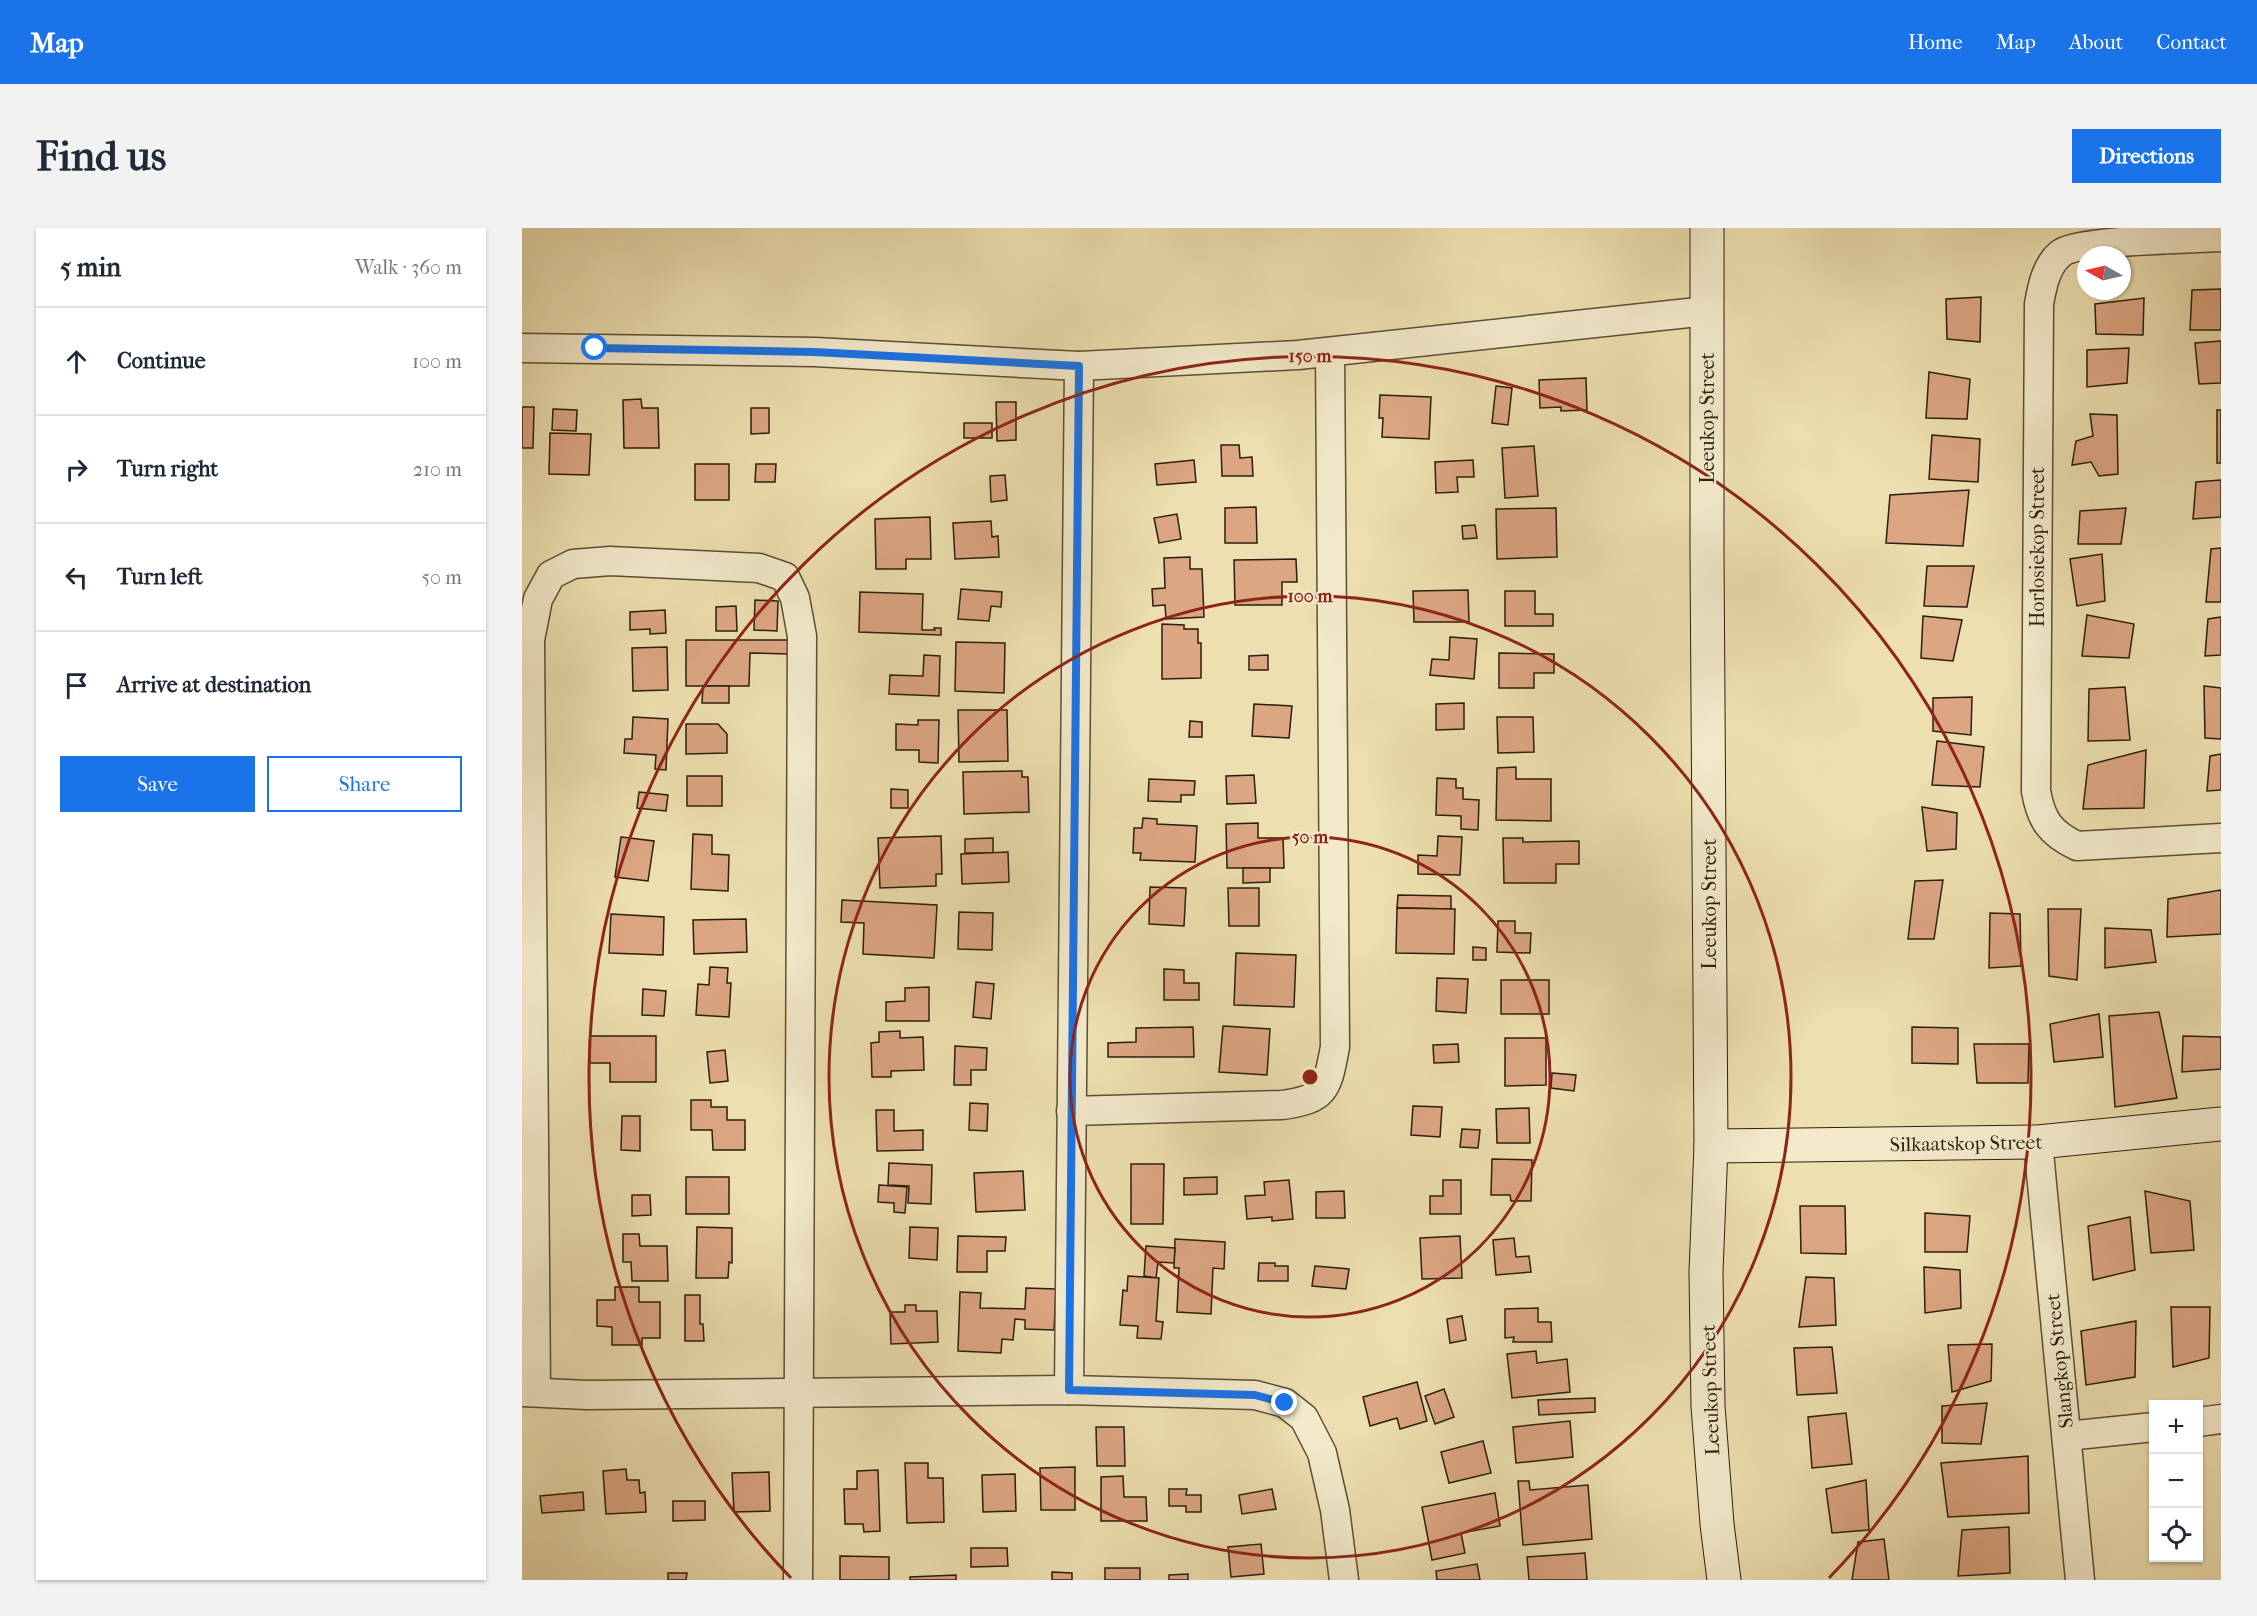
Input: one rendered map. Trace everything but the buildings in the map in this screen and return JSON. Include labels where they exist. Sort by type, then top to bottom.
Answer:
[{"type":"street","name":"Leeukop Street","points":[[1707,228],[1711,1146],[1706,1272],[1708,1406],[1717,1524],[1724,1580]]},
{"type":"street","name":"Horlosiekop Street","points":[[2221,237],[2085,246],[2061,252],[2043,283],[2039,304],[2036,779],[2039,810],[2048,826],[2061,838],[2077,846],[2221,838]]},
{"type":"street","points":[[522,348],[814,352],[1079,366],[1298,356],[1707,311]]},
{"type":"street","points":[[1071,1111],[1282,1105],[1303,1102],[1317,1096],[1328,1082],[1335,1047],[1330,352]]},
{"type":"street","points":[[1069,1390],[1079,366]]},
{"type":"street","points":[[798,1580],[798,1394],[802,636],[795,598],[784,577],[759,568],[610,561],[573,564],[551,575],[538,599],[530,640],[529,1392],[587,1395],[798,1394],[1069,1390],[1255,1395],[1285,1403],[1304,1418],[1322,1452],[1335,1510],[1344,1580]]},
{"type":"street","name":"Silkaatskop Street","points":[[1711,1146],[2038,1142],[2221,1124]]},
{"type":"street","name":"Slangkop Street","points":[[2038,1142],[2080,1580]]},
{"type":"street","points":[[2203,1421],[2221,1419]]},
{"type":"street","points":[[2067,1437],[2149,1428]]},
{"type":"route","points":[[595,348],[814,352],[1079,366],[1069,1390],[1255,1395],[1285,1403]]}]
